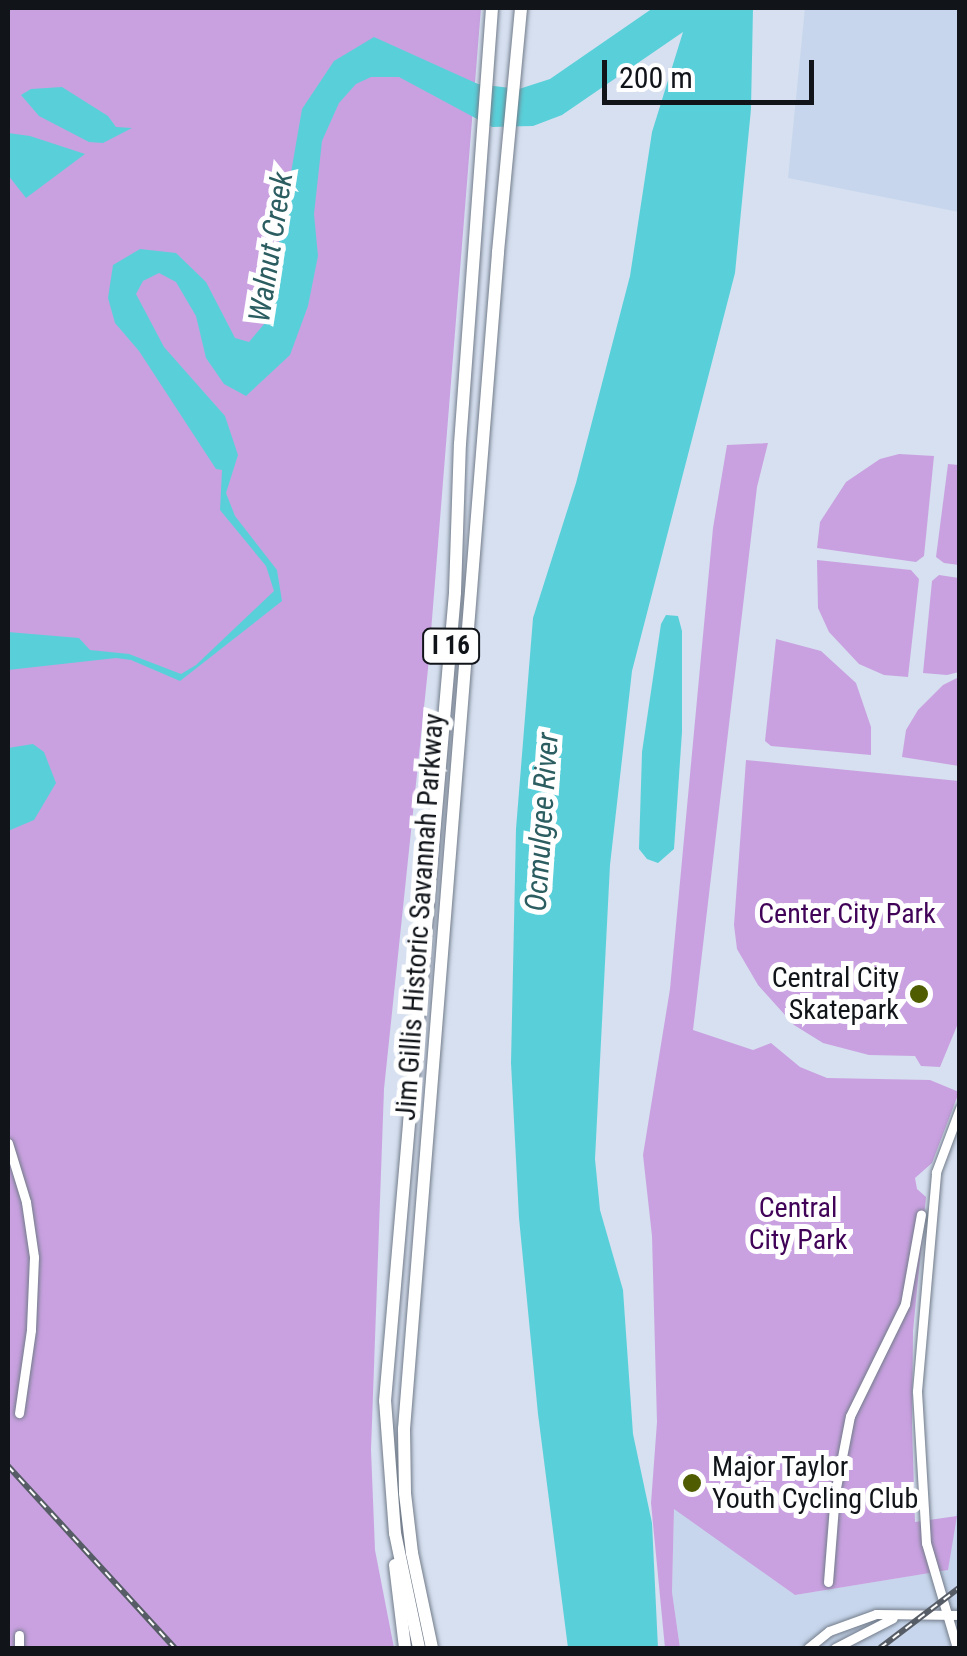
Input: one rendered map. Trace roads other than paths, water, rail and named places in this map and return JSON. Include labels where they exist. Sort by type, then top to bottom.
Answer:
[{"type":"highway","name":"Jim Gillis Historic Savannah Parkway","points":[[419,1648],[395,1532],[386,1402],[455,592],[475,204],[492,8]]},
{"type":"highway","name":"Jim Gillis Historic Savannah Parkway","points":[[432,1648],[410,1538],[404,1429],[498,252],[522,8]]},
{"type":"highway","points":[[395,1532],[395,1578],[405,1648]]},
{"type":"street","points":[[957,1648],[955,1615],[926,1543],[918,1347],[936,1172],[960,1108]]},
{"type":"street","points":[[8,1143],[26,1202],[34,1257],[19,1413]]},
{"type":"street","points":[[828,1582],[835,1494],[850,1416],[905,1304],[921,1214]]},
{"type":"street","points":[[808,1648],[830,1630],[876,1614],[955,1615]]},
{"type":"street","points":[[835,1648],[896,1617]]},
{"type":"street","points":[[19,1636],[19,1648]]},
{"type":"water","name":"Ocmulgee River","points":[[653,8],[753,8],[751,109],[735,273],[632,671],[610,865],[595,1159],[600,1210],[623,1290],[633,1434],[652,1523],[658,1648],[568,1648],[538,1414],[519,1218],[511,1063],[516,829],[533,618],[576,483],[630,276],[652,132],[683,32],[562,115],[533,126],[492,127],[399,77],[371,77],[356,84],[339,103],[322,141],[314,214],[318,256],[308,306],[290,355],[246,396],[224,384],[206,358],[196,316],[176,282],[159,273],[143,281],[136,294],[164,347],[225,416],[238,455],[226,493],[235,516],[277,570],[282,601],[180,681],[131,660],[116,658],[8,670],[8,632],[79,638],[90,650],[129,654],[181,674],[196,665],[274,591],[266,566],[220,510],[222,470],[216,469],[139,351],[115,323],[108,298],[113,265],[140,249],[176,253],[206,282],[235,338],[249,342],[265,323],[302,109],[334,61],[374,37],[478,84],[519,89],[550,79]]},
{"type":"water","points":[[62,87],[108,116],[116,127],[132,128],[103,143],[89,142],[39,116],[21,95],[31,89]]},
{"type":"water","points":[[8,133],[85,154],[26,198],[8,175]]},
{"type":"water","points":[[666,615],[678,616],[682,631],[682,732],[674,849],[658,863],[647,859],[639,849],[642,752],[661,624]]},
{"type":"water","points":[[33,744],[44,752],[56,783],[34,820],[8,831],[8,748]]},
{"type":"railway","points":[[8,1466],[175,1648]]},
{"type":"railway","points":[[880,1648],[960,1587]]},
{"type":"place","name":"Central City Skatepark","points":[[919,994]]},
{"type":"place","name":"Major Taylor Youth Cycling Club","points":[[692,1483]]},
{"type":"water label","name":"Walnut Creek","points":[[271,247]]},
{"type":"park label","name":"Center City Park","points":[[847,914]]},
{"type":"park label","name":"Central City Park","points":[[798,1224]]}]
